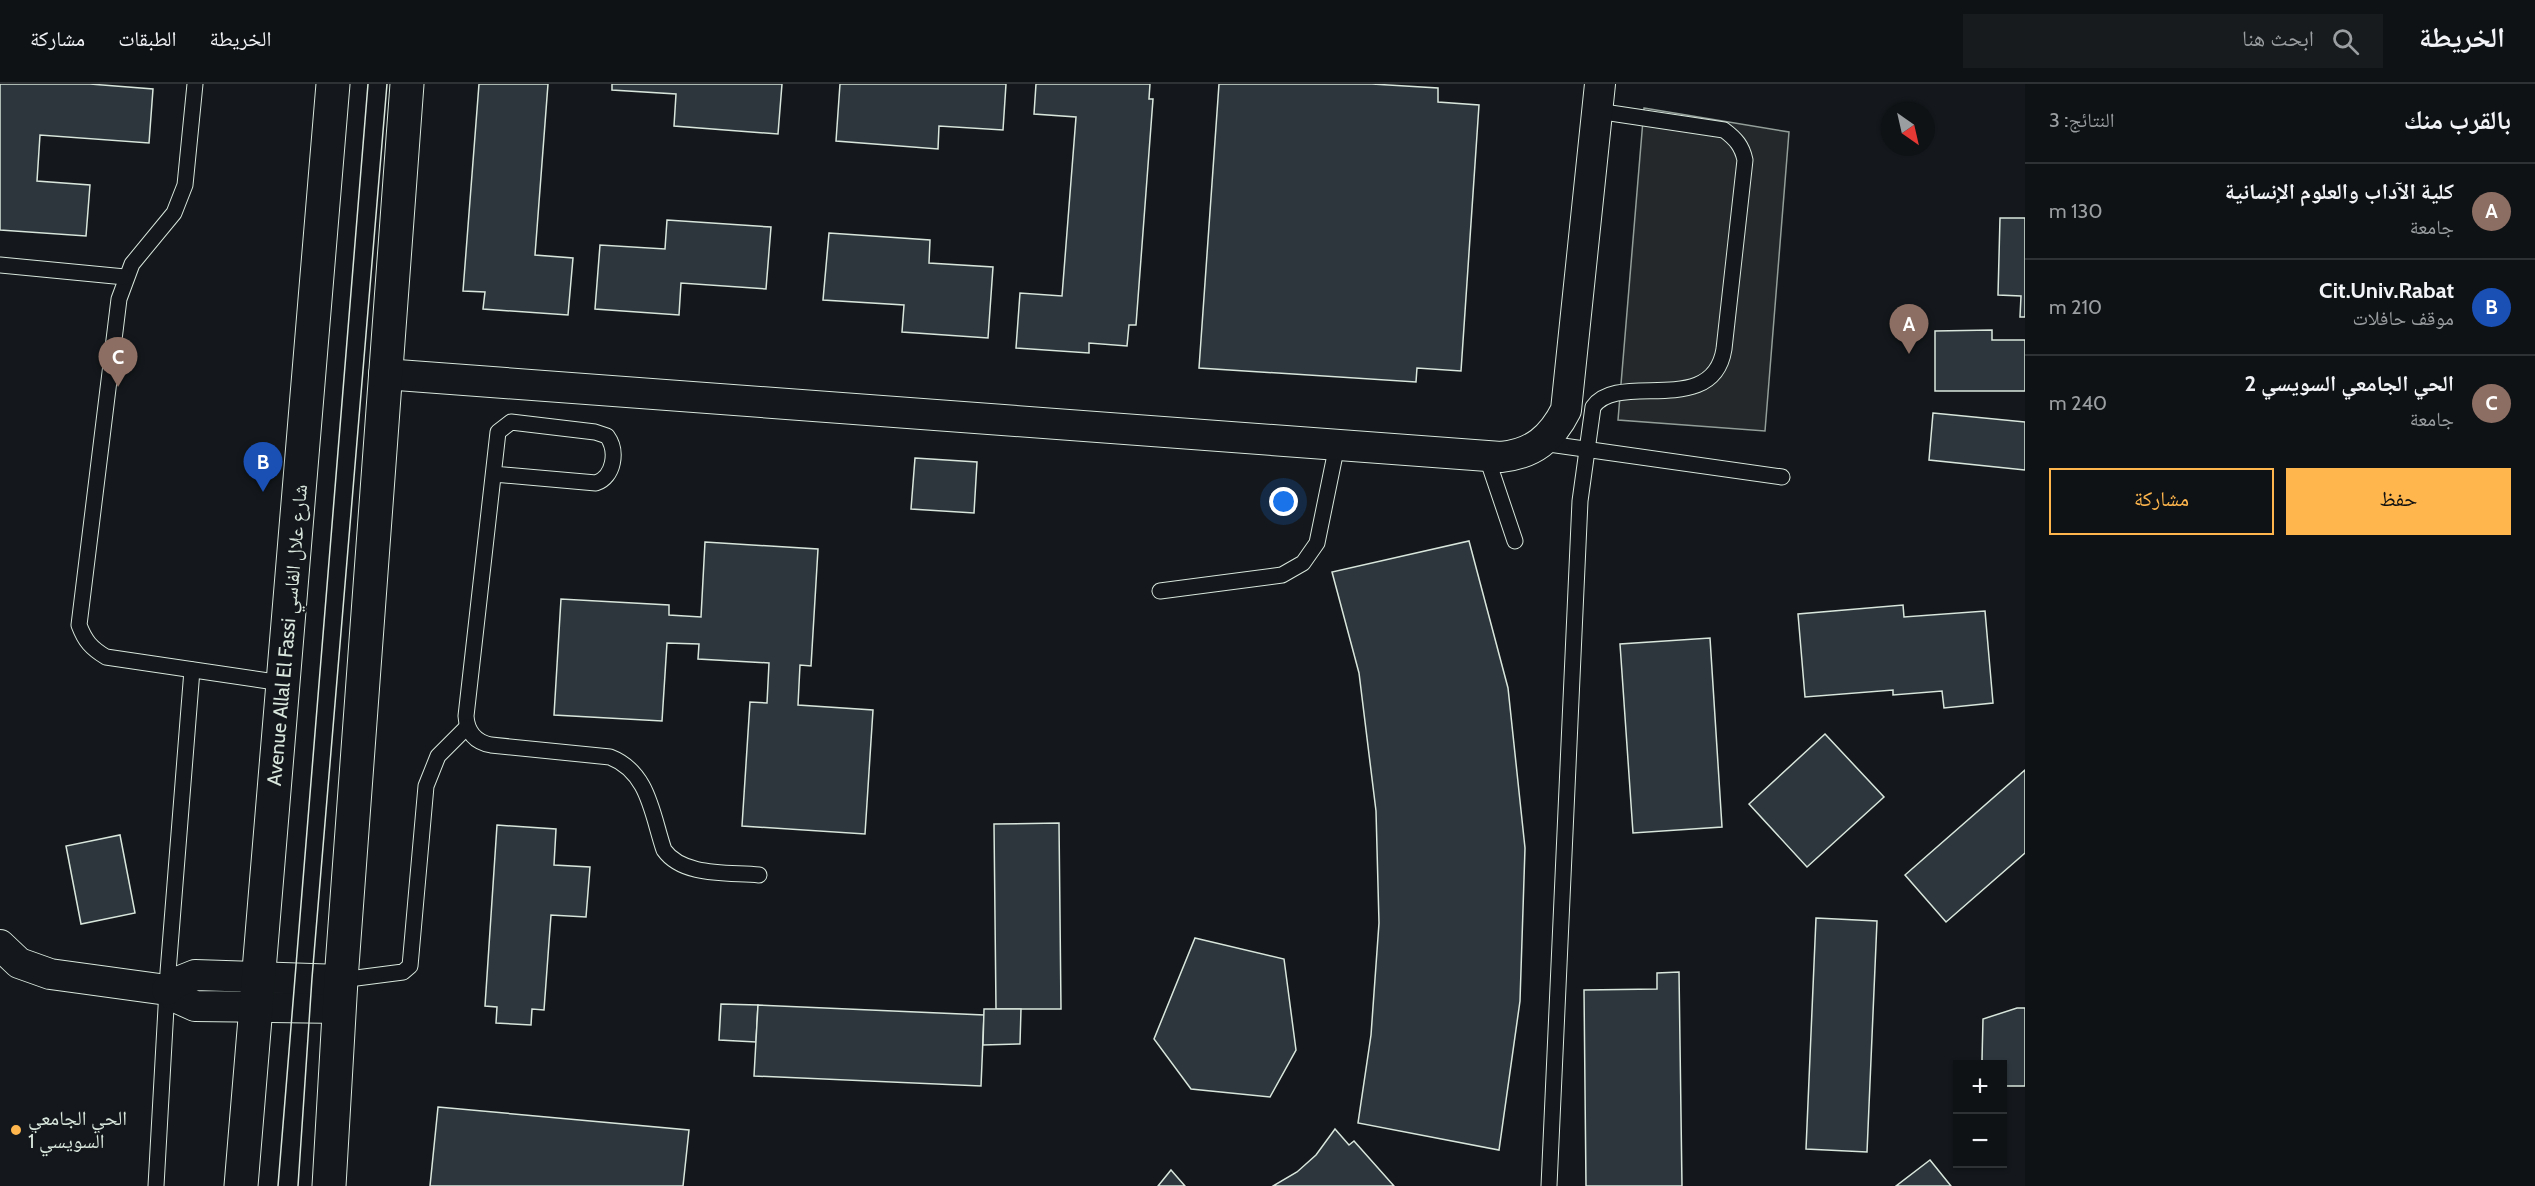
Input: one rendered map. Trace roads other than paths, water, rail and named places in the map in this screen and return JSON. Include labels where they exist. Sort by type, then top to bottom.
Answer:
[{"type":"street","name":"Avenue Allal El Fassi شارع علال الفاسي","points":[[241,1186],[333,84]]},
{"type":"street","points":[[330,1186],[384,374],[407,84]]},
{"type":"street","points":[[384,374],[1337,445],[1515,456],[1542,443],[1557,429],[1566,410],[1598,98]]},
{"type":"street","points":[[0,945],[19,963],[50,974],[167,990],[175,983],[195,975],[259,991],[341,994]]},
{"type":"lane","points":[[195,84],[189,163],[179,202],[162,230],[132,264],[125,277],[119,299],[79,625],[84,639],[93,650],[106,657],[282,683]]},
{"type":"lane","points":[[1549,1186],[1579,513],[1593,407],[1600,399],[1700,384],[1718,370],[1724,349],[1745,160],[1742,148],[1724,130],[1598,98]]},
{"type":"lane","points":[[0,265],[125,277]]},
{"type":"lane","points":[[494,474],[596,483],[606,477],[610,471],[613,447],[607,436],[601,433],[511,422],[498,432],[466,716],[467,727],[479,741],[491,746],[610,757],[623,762],[641,780],[664,850],[670,858],[687,867],[759,874]]},
{"type":"lane","points":[[1542,443],[1782,477]]},
{"type":"lane","points":[[1160,591],[1282,575],[1303,563],[1317,543],[1337,445]]},
{"type":"lane","points":[[1486,455],[1515,541]]},
{"type":"lane","points":[[156,1186],[167,990],[192,670]]},
{"type":"lane","points":[[341,994],[403,972],[410,966],[426,786],[438,756],[467,727]]},
{"type":"tram line","points":[[278,1186],[368,84]]},
{"type":"tram line","points":[[298,1186],[312,978],[387,84]]},
{"type":"place","name":"كلية الآداب والعلوم الإنسانية","points":[[1909,354]]},
{"type":"place","name":"الحي الجامعي السويسي 2","points":[[118,387]]},
{"type":"place","name":"Cit.Univ.Rabat","points":[[263,492]]},
{"type":"place","name":"الحي الجامعي السويسي 1","points":[[16,1130]]}]
